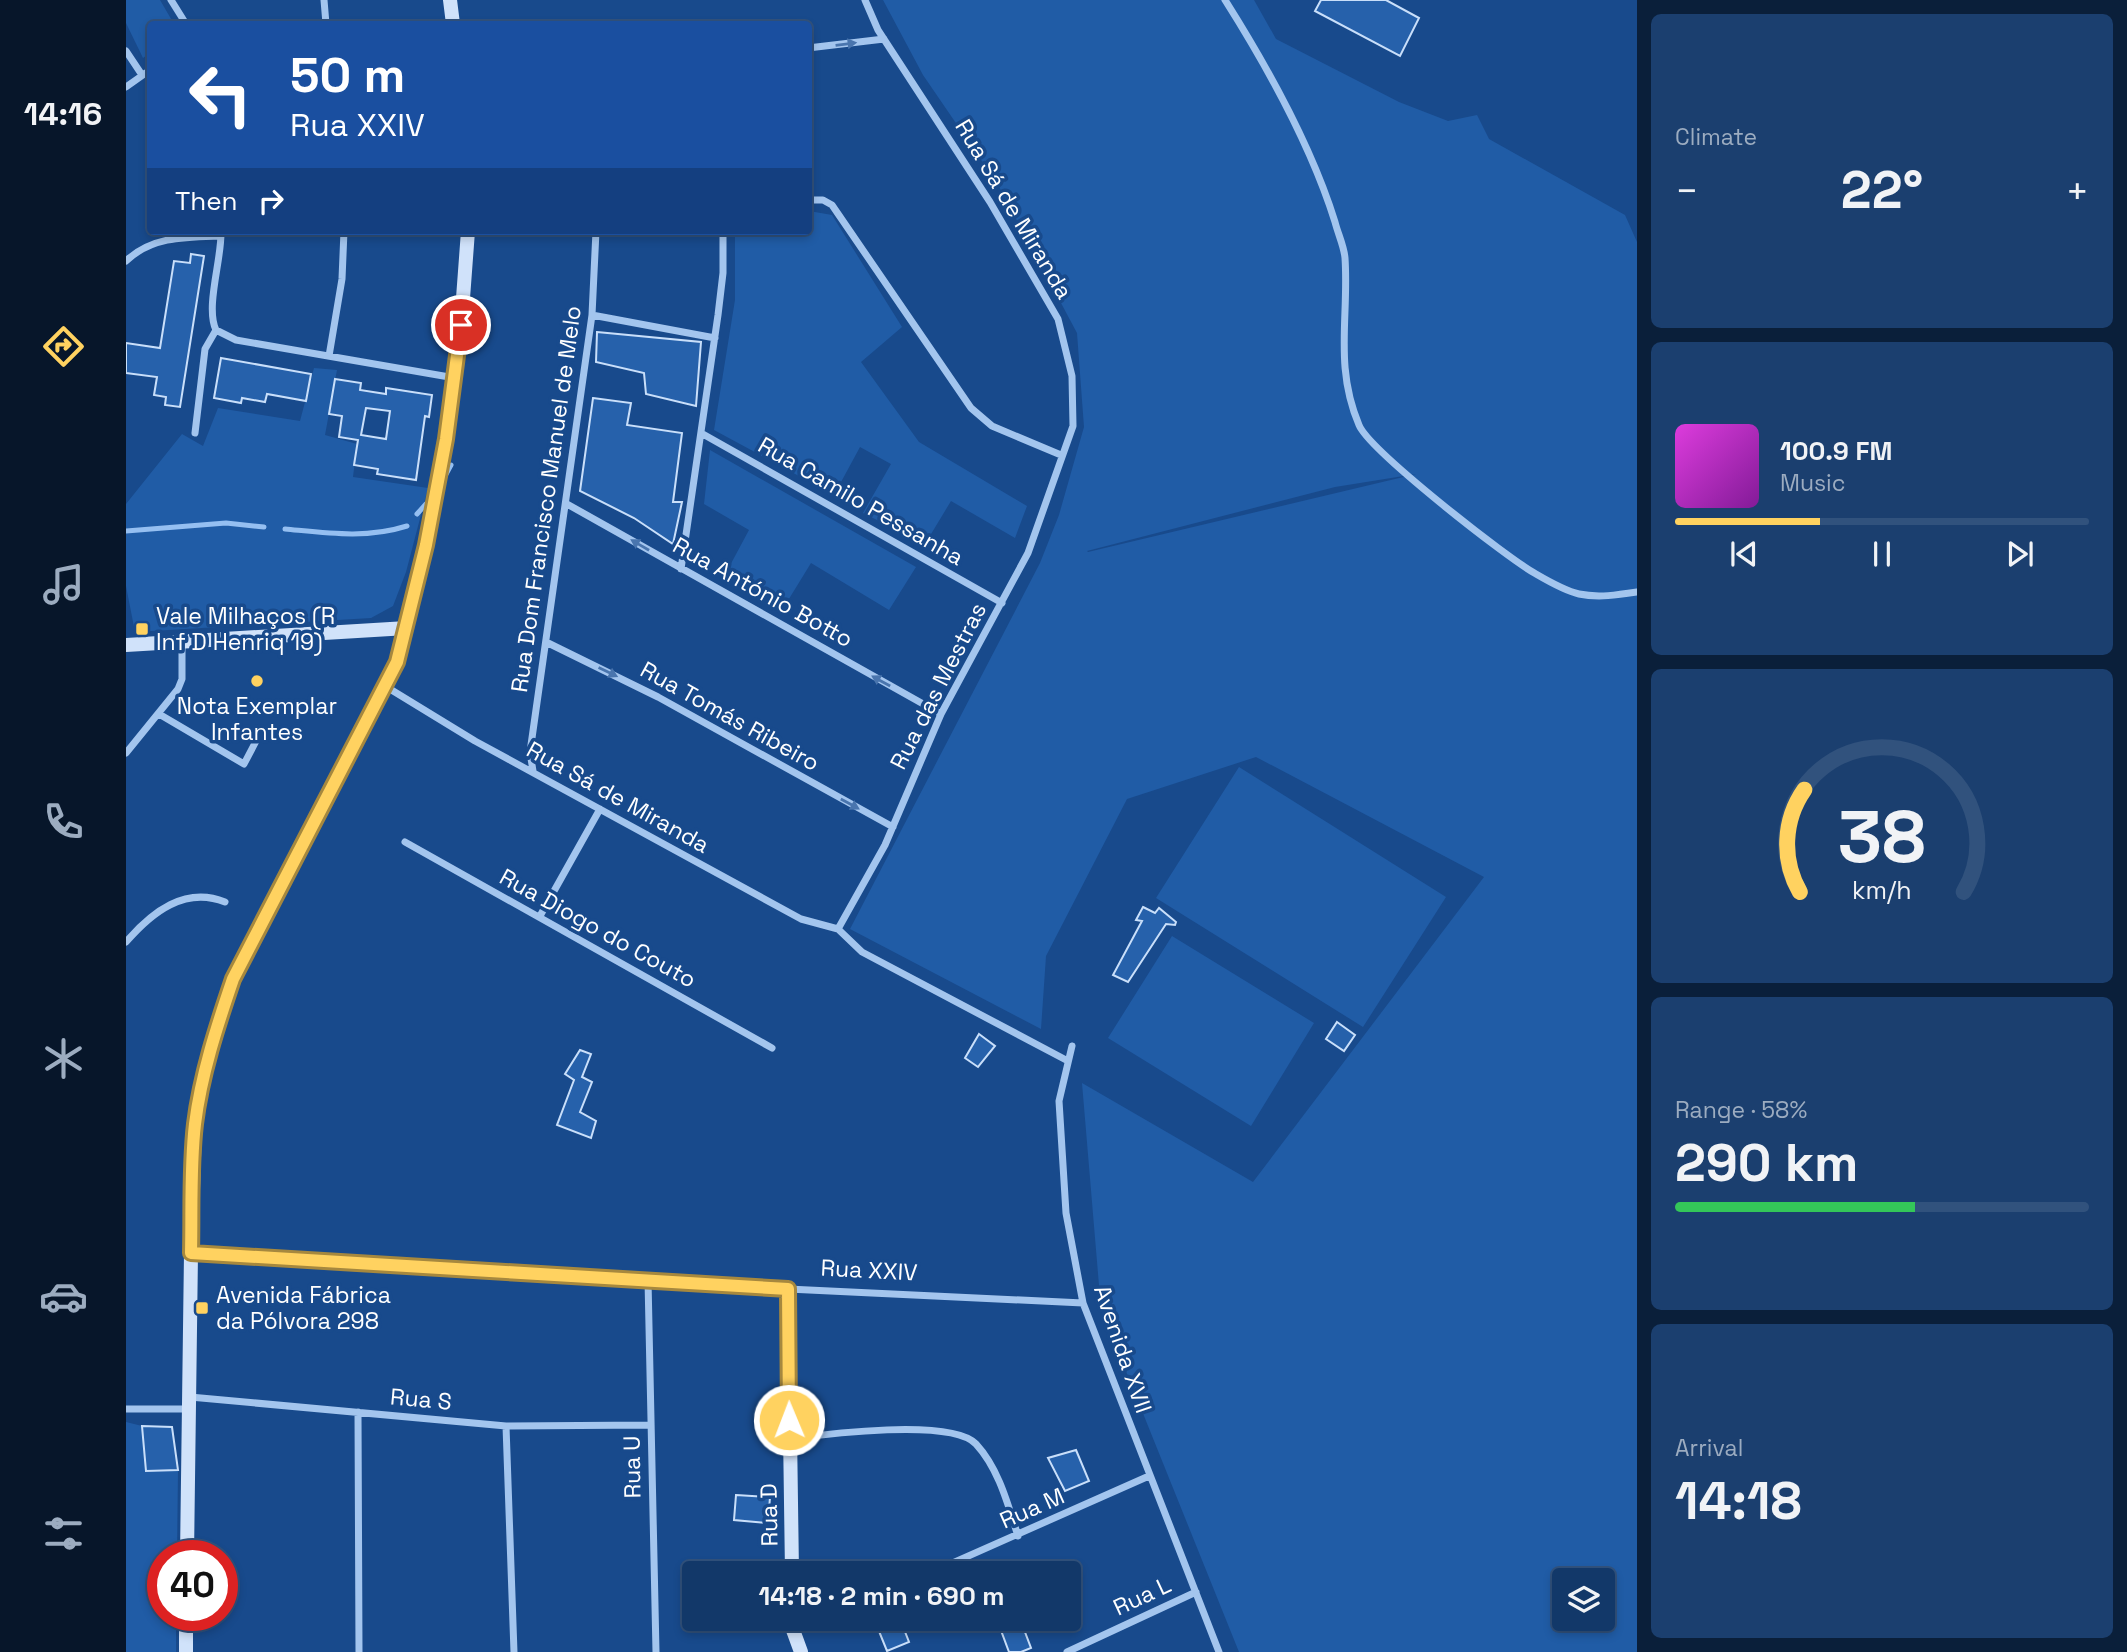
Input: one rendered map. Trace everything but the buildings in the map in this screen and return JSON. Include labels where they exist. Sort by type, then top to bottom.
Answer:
[{"type":"street","points":[[171,0],[184,21]]},
{"type":"street","points":[[324,0],[326,21]]},
{"type":"street","points":[[450,0],[453,21]]},
{"type":"street","name":"Rua Sá de Miranda","points":[[865,0],[884,39],[990,202],[1058,319],[1072,376],[1073,413],[1073,426],[1061,455]]},
{"type":"street","points":[[1225,0],[1247,35],[1297,131],[1327,199],[1345,256],[1342,333],[1348,389],[1360,428],[1418,484],[1535,574],[1578,594],[1607,596],[1637,592]]},
{"type":"street","points":[[812,48],[884,39]]},
{"type":"street","points":[[126,51],[142,75]]},
{"type":"street","points":[[126,87],[147,72]]},
{"type":"street","points":[[812,200],[823,200],[832,205],[971,408],[992,425],[1061,455]]},
{"type":"street","points":[[126,261],[144,247],[162,241],[213,235]]},
{"type":"street","points":[[221,235],[222,255],[212,317],[216,330],[236,340],[455,378]]},
{"type":"street","points":[[329,356],[342,279],[344,235]]},
{"type":"street","points":[[187,1540],[195,1126],[202,1082],[233,979],[397,662],[407,628],[446,439],[455,378],[468,235]]},
{"type":"street","name":"Rua Dom Francisco Manuel de Melo","points":[[533,771],[530,752],[592,315],[596,235]]},
{"type":"street","points":[[681,569],[715,338],[723,274],[723,235]]},
{"type":"street","points":[[592,315],[715,338]]},
{"type":"street","points":[[195,433],[205,349],[216,330]]},
{"type":"street","name":"Rua Camilo Pessanha","points":[[701,433],[1002,603]]},
{"type":"street","name":"Rua das Mestras","points":[[838,929],[893,827],[941,714],[1028,553],[1061,455]]},
{"type":"street","name":"Rua António Botto","points":[[567,504],[941,714]]},
{"type":"street","points":[[126,645],[407,628]]},
{"type":"street","points":[[126,753],[183,680],[182,640]]},
{"type":"street","name":"Rua Tomás Ribeiro","points":[[547,642],[658,697],[893,827]]},
{"type":"street","name":"Rua Sá de Miranda","points":[[385,687],[475,741],[802,919],[838,929]]},
{"type":"street","points":[[159,714],[244,764],[255,743]]},
{"type":"street","points":[[540,916],[600,809]]},
{"type":"street","name":"Rua Diogo do Couto","points":[[405,842],[772,1048]]},
{"type":"street","points":[[126,942],[157,912],[173,902],[202,896],[225,902]]},
{"type":"street","points":[[838,929],[862,951],[1068,1061]]},
{"type":"street","name":"Avenida XVII","points":[[1072,1046],[1059,1101],[1066,1213],[1083,1303],[1219,1652]]},
{"type":"street","name":"Rua XXIV","points":[[191,1253],[788,1289],[1083,1303]]},
{"type":"street","name":"Rua U","points":[[648,1280],[656,1652]]},
{"type":"street","name":"Rua D","points":[[788,1289],[792,1561]]},
{"type":"street","name":"Rua S","points":[[126,1409],[189,1403],[358,1412],[506,1426],[650,1425]]},
{"type":"street","points":[[358,1412],[359,1652]]},
{"type":"street","points":[[506,1426],[514,1652]]},
{"type":"street","points":[[790,1439],[866,1429],[957,1433],[974,1442],[990,1464],[1005,1494],[1018,1536]]},
{"type":"street","name":"Rua M","points":[[959,1561],[1149,1476]]},
{"type":"street","name":"Rua L","points":[[1067,1652],[1196,1592]]},
{"type":"street","points":[[186,1631],[186,1652]]},
{"type":"street","points":[[795,1631],[801,1652]]},
{"type":"shaded area","points":[[126,0],[160,0],[172,21],[147,21],[147,55],[143,58],[126,23]]},
{"type":"shaded area","points":[[883,0],[1254,0],[1276,39],[1399,102],[1448,121],[1477,115],[1489,139],[1625,215],[1637,242],[1637,1652],[1239,1652],[1101,1309],[1082,1083],[1253,1182],[1484,877],[1256,757],[1127,799],[1046,956],[1041,1029],[850,929],[1040,563],[1059,515],[1084,427],[1077,333],[997,183],[923,75]],"holes":[[[1416,474],[1088,552],[1335,487]]]},
{"type":"shaded area","points":[[812,212],[832,215],[902,327],[861,362],[919,442],[1027,506],[1015,538],[951,501],[925,544],[863,513],[891,464],[860,447],[834,495],[714,430],[735,300],[735,235],[812,235]]},
{"type":"shaded area","points":[[314,368],[337,370],[325,435],[357,444],[353,477],[428,488],[406,572],[393,606],[371,618],[135,632],[126,586],[126,504],[182,434],[203,446],[218,408],[300,421]]},
{"type":"shaded area","points":[[710,450],[916,567],[889,610],[811,563],[784,607],[727,571],[749,530],[704,504]]},
{"type":"shaded area","points":[[1239,767],[1446,897],[1363,1027],[1156,898]]},
{"type":"shaded area","points":[[1172,936],[1314,1023],[1251,1126],[1108,1038]]},
{"type":"shaded area","points":[[126,1422],[142,1426],[146,1471],[178,1470],[177,1540],[147,1540],[147,1631],[176,1631],[176,1652],[126,1652]]},
{"type":"waterway","points":[[445,476],[451,465]]},
{"type":"waterway","points":[[417,514],[426,504]]},
{"type":"waterway","points":[[126,531],[226,523],[264,527]]},
{"type":"waterway","points":[[285,529],[361,534],[407,526]]},
{"type":"place","name":"Vale Milhaços (R Inf D Henriq 19)","points":[[142,629]]},
{"type":"place","name":"Nota Exemplar Infantes","points":[[257,681]]},
{"type":"place","name":"Avenida Fábrica da Pólvora 298","points":[[202,1308]]},
{"type":"route","points":[[461,325],[446,439],[426,545],[397,662],[233,979],[222,1009],[202,1082],[195,1126],[191,1253],[788,1289],[789,1420]]}]
